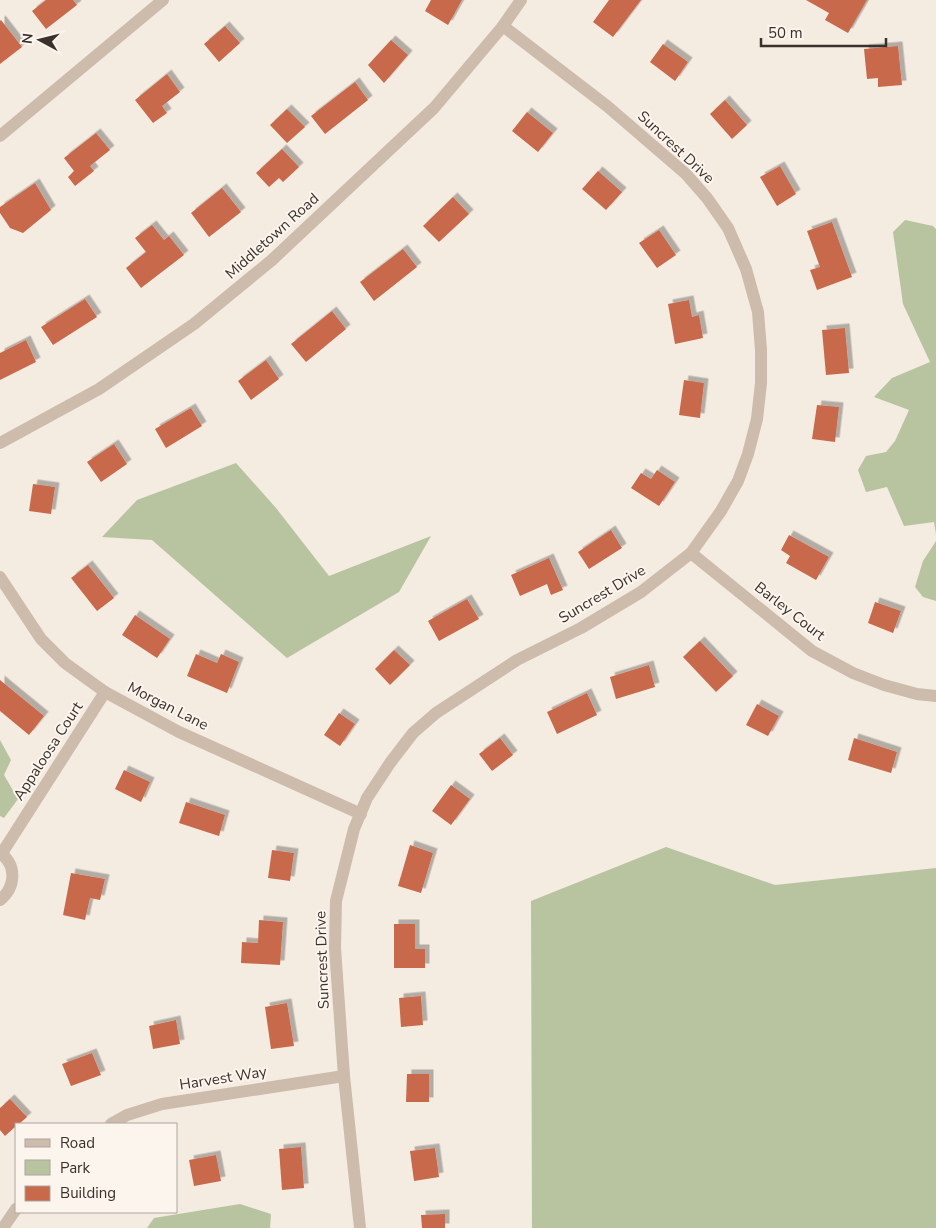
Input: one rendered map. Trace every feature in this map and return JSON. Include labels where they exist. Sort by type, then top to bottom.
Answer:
[{"type":"street","points":[[0,136],[163,0]]},
{"type":"street","name":"Middletown Road","points":[[0,443],[99,389],[194,324],[265,266],[434,108],[502,26],[521,0]]},
{"type":"street","name":"Suncrest Drive","points":[[360,1228],[344,1076],[335,948],[336,900],[354,829],[367,798],[413,733],[436,714],[517,660],[581,628],[641,592],[690,553],[721,511],[738,481],[748,454],[757,420],[761,383],[758,312],[746,269],[728,228],[707,198],[686,174],[607,106],[502,26]]},
{"type":"street","name":"Barley Court","points":[[690,553],[812,651],[853,673],[884,685],[917,694],[936,696]]},
{"type":"street","name":"Morgan Lane","points":[[0,577],[41,639],[65,663],[105,692],[179,732],[361,814]]},
{"type":"street","name":"Appaloosa Court","points":[[0,900],[8,893],[12,885],[13,876],[8,860],[1,853],[105,692]]},
{"type":"street","name":"Harvest Way","points":[[112,1123],[127,1115],[162,1104],[344,1076]]},
{"type":"street","points":[[3,1228],[15,1210]]},
{"type":"green space","points":[[905,220],[933,226],[936,229],[936,534],[934,522],[904,526],[887,487],[866,492],[858,470],[866,456],[886,452],[895,441],[909,410],[874,397],[892,378],[930,362],[903,304],[893,232]]},
{"type":"green space","points":[[236,463],[276,508],[329,576],[431,536],[399,592],[287,658],[152,540],[102,537],[137,500]]},
{"type":"green space","points":[[936,541],[936,601],[923,597],[915,587],[923,561]]},
{"type":"green space","points":[[0,740],[11,760],[4,775],[18,799],[4,818],[0,816]]},
{"type":"green space","points":[[666,847],[775,885],[936,868],[936,1228],[532,1228],[531,901]]},
{"type":"green space","points":[[240,1204],[271,1214],[270,1228],[147,1228],[154,1218]]},
{"type":"building","points":[[46,0],[73,0],[77,5],[46,29],[32,11]]},
{"type":"building","points":[[431,0],[462,0],[448,25],[425,11]]},
{"type":"building","points":[[609,0],[641,0],[613,37],[593,22]]},
{"type":"building","points":[[806,0],[867,0],[848,33],[825,20],[829,13]]},
{"type":"building","points":[[0,21],[22,47],[0,64]]},
{"type":"building","points":[[225,26],[240,43],[219,62],[204,44]]},
{"type":"building","points":[[391,40],[408,55],[384,83],[368,65]]},
{"type":"building","points":[[663,44],[688,62],[675,81],[650,62]]},
{"type":"building","points":[[898,46],[902,85],[878,87],[878,78],[867,79],[864,49]]},
{"type":"building","points":[[167,74],[180,92],[162,106],[167,113],[153,123],[135,100]]},
{"type":"building","points":[[355,82],[368,100],[325,134],[311,116]]},
{"type":"building","points":[[725,100],[747,125],[732,139],[710,114]]},
{"type":"building","points":[[287,109],[305,127],[287,143],[270,125]]},
{"type":"building","points":[[527,112],[553,133],[538,152],[512,131]]},
{"type":"building","points":[[96,133],[110,150],[90,166],[94,171],[75,186],[68,177],[74,171],[64,158]]},
{"type":"building","points":[[282,149],[299,167],[283,182],[279,178],[269,187],[256,173]]},
{"type":"building","points":[[780,166],[796,194],[777,206],[760,177]]},
{"type":"building","points":[[598,171],[622,192],[606,210],[582,189]]},
{"type":"building","points":[[35,183],[51,210],[23,233],[10,228],[0,213],[0,207]]},
{"type":"building","points":[[222,188],[241,212],[209,237],[191,213]]},
{"type":"building","points":[[453,197],[469,214],[439,242],[423,226]]},
{"type":"building","points":[[832,222],[852,277],[817,290],[810,270],[820,267],[807,231]]},
{"type":"building","points":[[152,225],[164,240],[169,236],[184,255],[141,288],[126,268],[146,252],[135,238]]},
{"type":"building","points":[[659,230],[676,255],[657,268],[639,243]]},
{"type":"building","points":[[403,249],[417,267],[374,301],[360,282]]},
{"type":"building","points":[[85,299],[97,317],[53,345],[41,327]]},
{"type":"building","points":[[689,300],[692,317],[699,315],[703,338],[675,344],[668,304]]},
{"type":"building","points":[[332,311],[346,329],[306,362],[291,344]]},
{"type":"building","points":[[845,328],[849,373],[826,375],[822,330]]},
{"type":"building","points":[[26,340],[36,362],[0,380],[0,353]]},
{"type":"building","points":[[266,360],[279,379],[251,400],[238,381]]},
{"type":"building","points":[[684,380],[704,383],[700,418],[679,415]]},
{"type":"building","points":[[817,405],[839,407],[835,442],[812,439]]},
{"type":"building","points":[[191,408],[202,426],[166,448],[155,429]]},
{"type":"building","points":[[114,444],[127,464],[101,482],[87,462]]},
{"type":"building","points":[[657,470],[675,482],[659,506],[631,488],[641,473],[651,479]]},
{"type":"building","points":[[33,484],[55,487],[51,514],[29,511]]},
{"type":"building","points":[[611,530],[622,548],[589,569],[578,552]]},
{"type":"building","points":[[789,535],[829,557],[816,580],[786,563],[790,556],[781,550]]},
{"type":"building","points":[[549,558],[563,590],[551,595],[547,584],[520,596],[511,575]]},
{"type":"building","points":[[88,565],[114,598],[97,611],[71,578]]},
{"type":"building","points":[[467,599],[479,619],[439,641],[428,621]]},
{"type":"building","points":[[875,602],[901,611],[893,633],[868,623]]},
{"type":"building","points":[[135,615],[170,639],[157,658],[122,635]]},
{"type":"building","points":[[700,641],[733,676],[716,692],[683,657]]},
{"type":"building","points":[[394,650],[410,665],[390,685],[375,669]]},
{"type":"building","points":[[196,654],[217,663],[221,654],[239,662],[227,693],[187,676]]},
{"type":"building","points":[[649,665],[655,687],[616,699],[610,677]]},
{"type":"building","points":[[0,680],[44,716],[29,735],[0,711]]},
{"type":"building","points":[[587,693],[597,715],[557,734],[547,712]]},
{"type":"building","points":[[757,704],[779,716],[768,736],[746,725]]},
{"type":"building","points":[[339,713],[355,724],[340,746],[324,735]]},
{"type":"building","points":[[500,738],[513,755],[492,771],[479,754]]},
{"type":"building","points":[[854,738],[897,752],[891,773],[848,760]]},
{"type":"building","points":[[124,770],[150,782],[141,802],[115,789]]},
{"type":"building","points":[[451,785],[470,799],[451,825],[432,811]]},
{"type":"building","points":[[186,802],[225,815],[219,836],[179,823]]},
{"type":"building","points":[[410,845],[433,853],[421,893],[398,886]]},
{"type":"building","points":[[272,850],[294,853],[290,881],[268,878]]},
{"type":"building","points":[[71,873],[105,879],[100,900],[90,898],[85,920],[63,915]]},
{"type":"building","points":[[259,920],[283,922],[280,965],[241,963],[242,942],[258,943]]},
{"type":"building","points":[[394,924],[415,924],[415,949],[425,949],[425,968],[394,968]]},
{"type":"building","points":[[421,996],[423,1025],[401,1027],[399,998]]},
{"type":"building","points":[[287,1003],[294,1046],[271,1049],[265,1007]]},
{"type":"building","points":[[176,1020],[180,1044],[153,1049],[149,1026]]},
{"type":"building","points":[[92,1053],[101,1075],[71,1086],[62,1064]]},
{"type":"building","points":[[407,1074],[429,1074],[429,1102],[406,1102]]},
{"type":"building","points":[[10,1099],[27,1117],[20,1123],[15,1123],[15,1127],[5,1136],[0,1130],[0,1108]]},
{"type":"building","points":[[301,1147],[304,1188],[282,1190],[279,1149]]},
{"type":"building","points":[[435,1148],[439,1177],[414,1181],[410,1151]]},
{"type":"building","points":[[216,1155],[221,1181],[194,1186],[189,1160]]},
{"type":"building","points":[[445,1214],[445,1228],[422,1228],[421,1215]]}]
